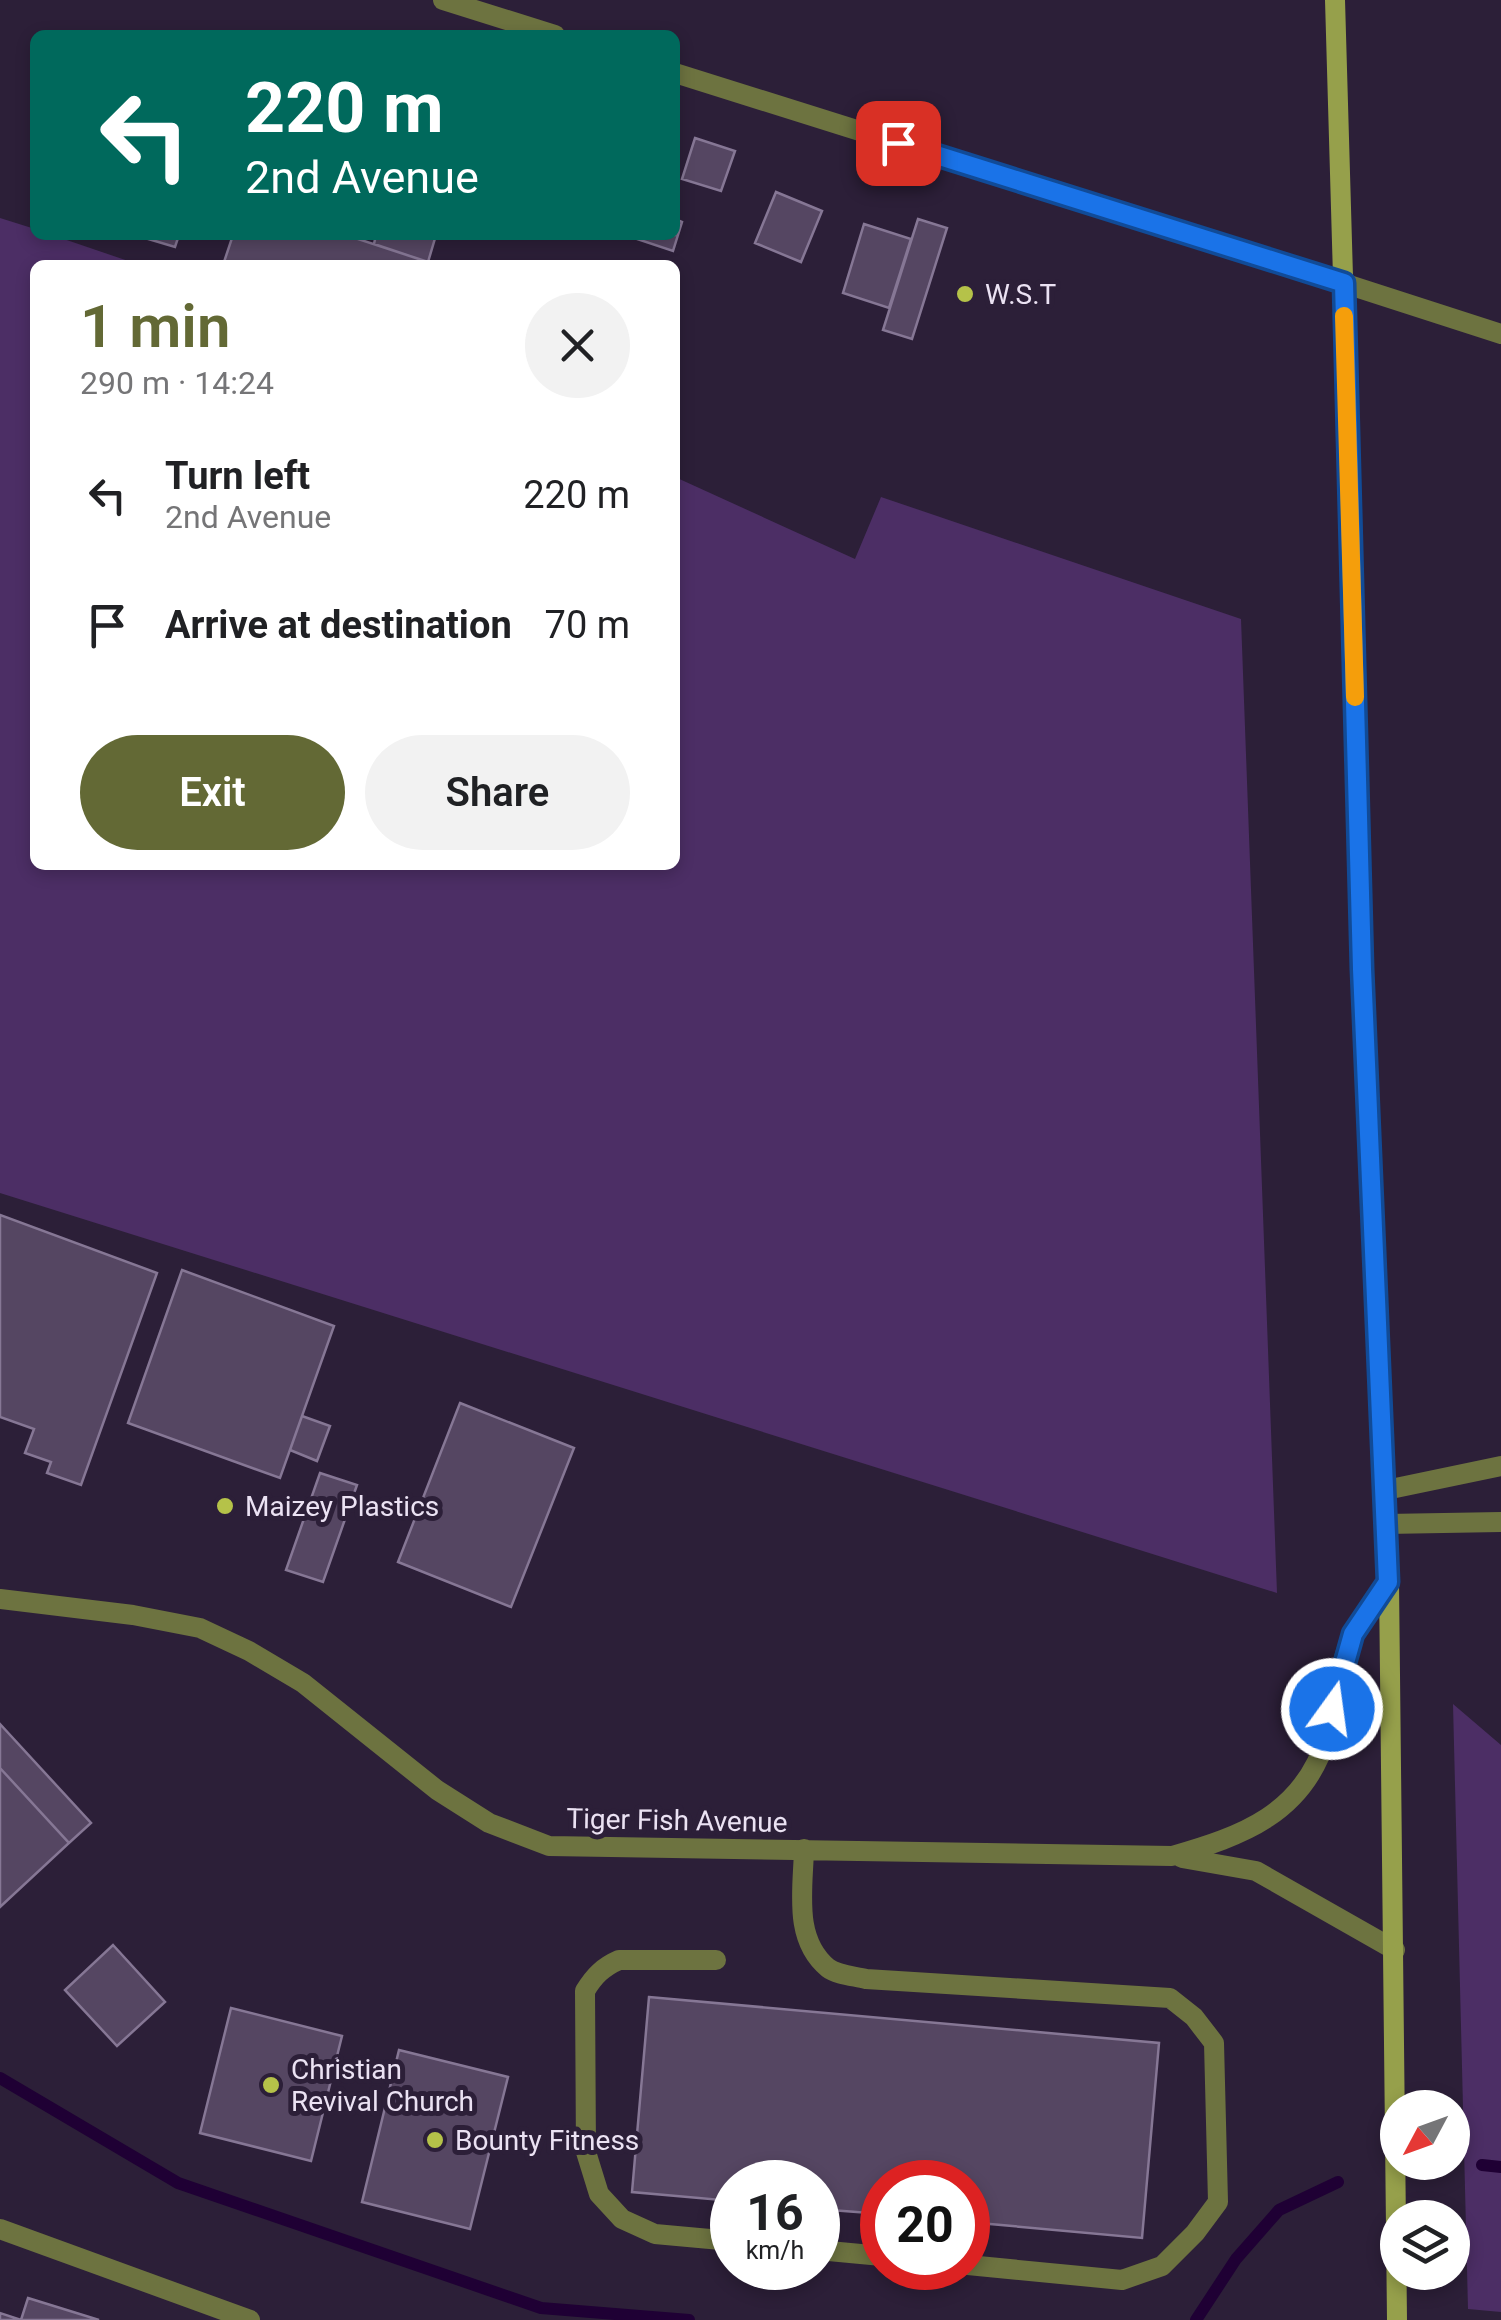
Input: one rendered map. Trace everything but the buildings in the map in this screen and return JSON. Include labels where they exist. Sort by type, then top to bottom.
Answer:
[{"type":"main road","points":[[1335,0],[1362,969],[1386,1490],[1396,2090]]},
{"type":"main road","points":[[1397,2290],[1397,2320]]},
{"type":"street","points":[[443,0],[538,30]]},
{"type":"street","points":[[680,75],[1501,334]]},
{"type":"street","points":[[1386,1490],[1501,1466]]},
{"type":"street","points":[[1386,1524],[1501,1522]]},
{"type":"street","points":[[1120,1854],[1172,1856],[1223,1842],[1260,1826],[1288,1803],[1308,1777],[1327,1738],[1338,1680],[1353,1634],[1388,1582]]},
{"type":"street","name":"Tiger Fish Avenue","points":[[0,1599],[200,1628],[303,1683],[437,1790],[488,1823],[549,1846],[1120,1854]]},
{"type":"street","points":[[804,1849],[802,1918],[808,1944],[830,1970],[866,1979],[1170,1998],[1194,2017],[1214,2043],[1218,2202],[1195,2233],[1162,2266],[1122,2280],[990,2267]]},
{"type":"street","points":[[1120,1854],[1172,1857],[1256,1870],[1394,1950]]},
{"type":"street","points":[[710,2240],[655,2234],[622,2219],[599,2194],[586,2152],[584,1991],[605,1966],[619,1960],[716,1960]]},
{"type":"street","points":[[0,2229],[250,2320]]},
{"type":"shaded area","points":[[0,218],[30,227],[30,240],[67,240],[125,260],[30,260],[30,870],[680,870],[680,479],[855,559],[881,497],[1241,619],[1277,1593],[0,1193]]},
{"type":"shaded area","points":[[1453,1704],[1501,1745],[1501,2312],[1468,2309],[1470,2200],[1465,2200],[1465,2180],[1470,2180],[1470,2090],[1463,2090]]},
{"type":"waterway","points":[[0,2078],[178,2183],[541,2308],[689,2320]]},
{"type":"waterway","points":[[1482,2165],[1501,2167]]},
{"type":"waterway","points":[[1196,2320],[1236,2259],[1279,2210],[1338,2182]]},
{"type":"slow traffic","points":[[1344,316],[1355,697]]},
{"type":"place","name":"W.S.T","points":[[965,294]]},
{"type":"place","name":"Maizey Plastics","points":[[225,1506]]},
{"type":"place","name":"Christian Revival Church","points":[[271,2085]]},
{"type":"place","name":"Bounty Fitness","points":[[435,2140]]},
{"type":"route","points":[[898,143],[1344,283],[1362,969],[1388,1582],[1353,1634],[1332,1709]]}]
